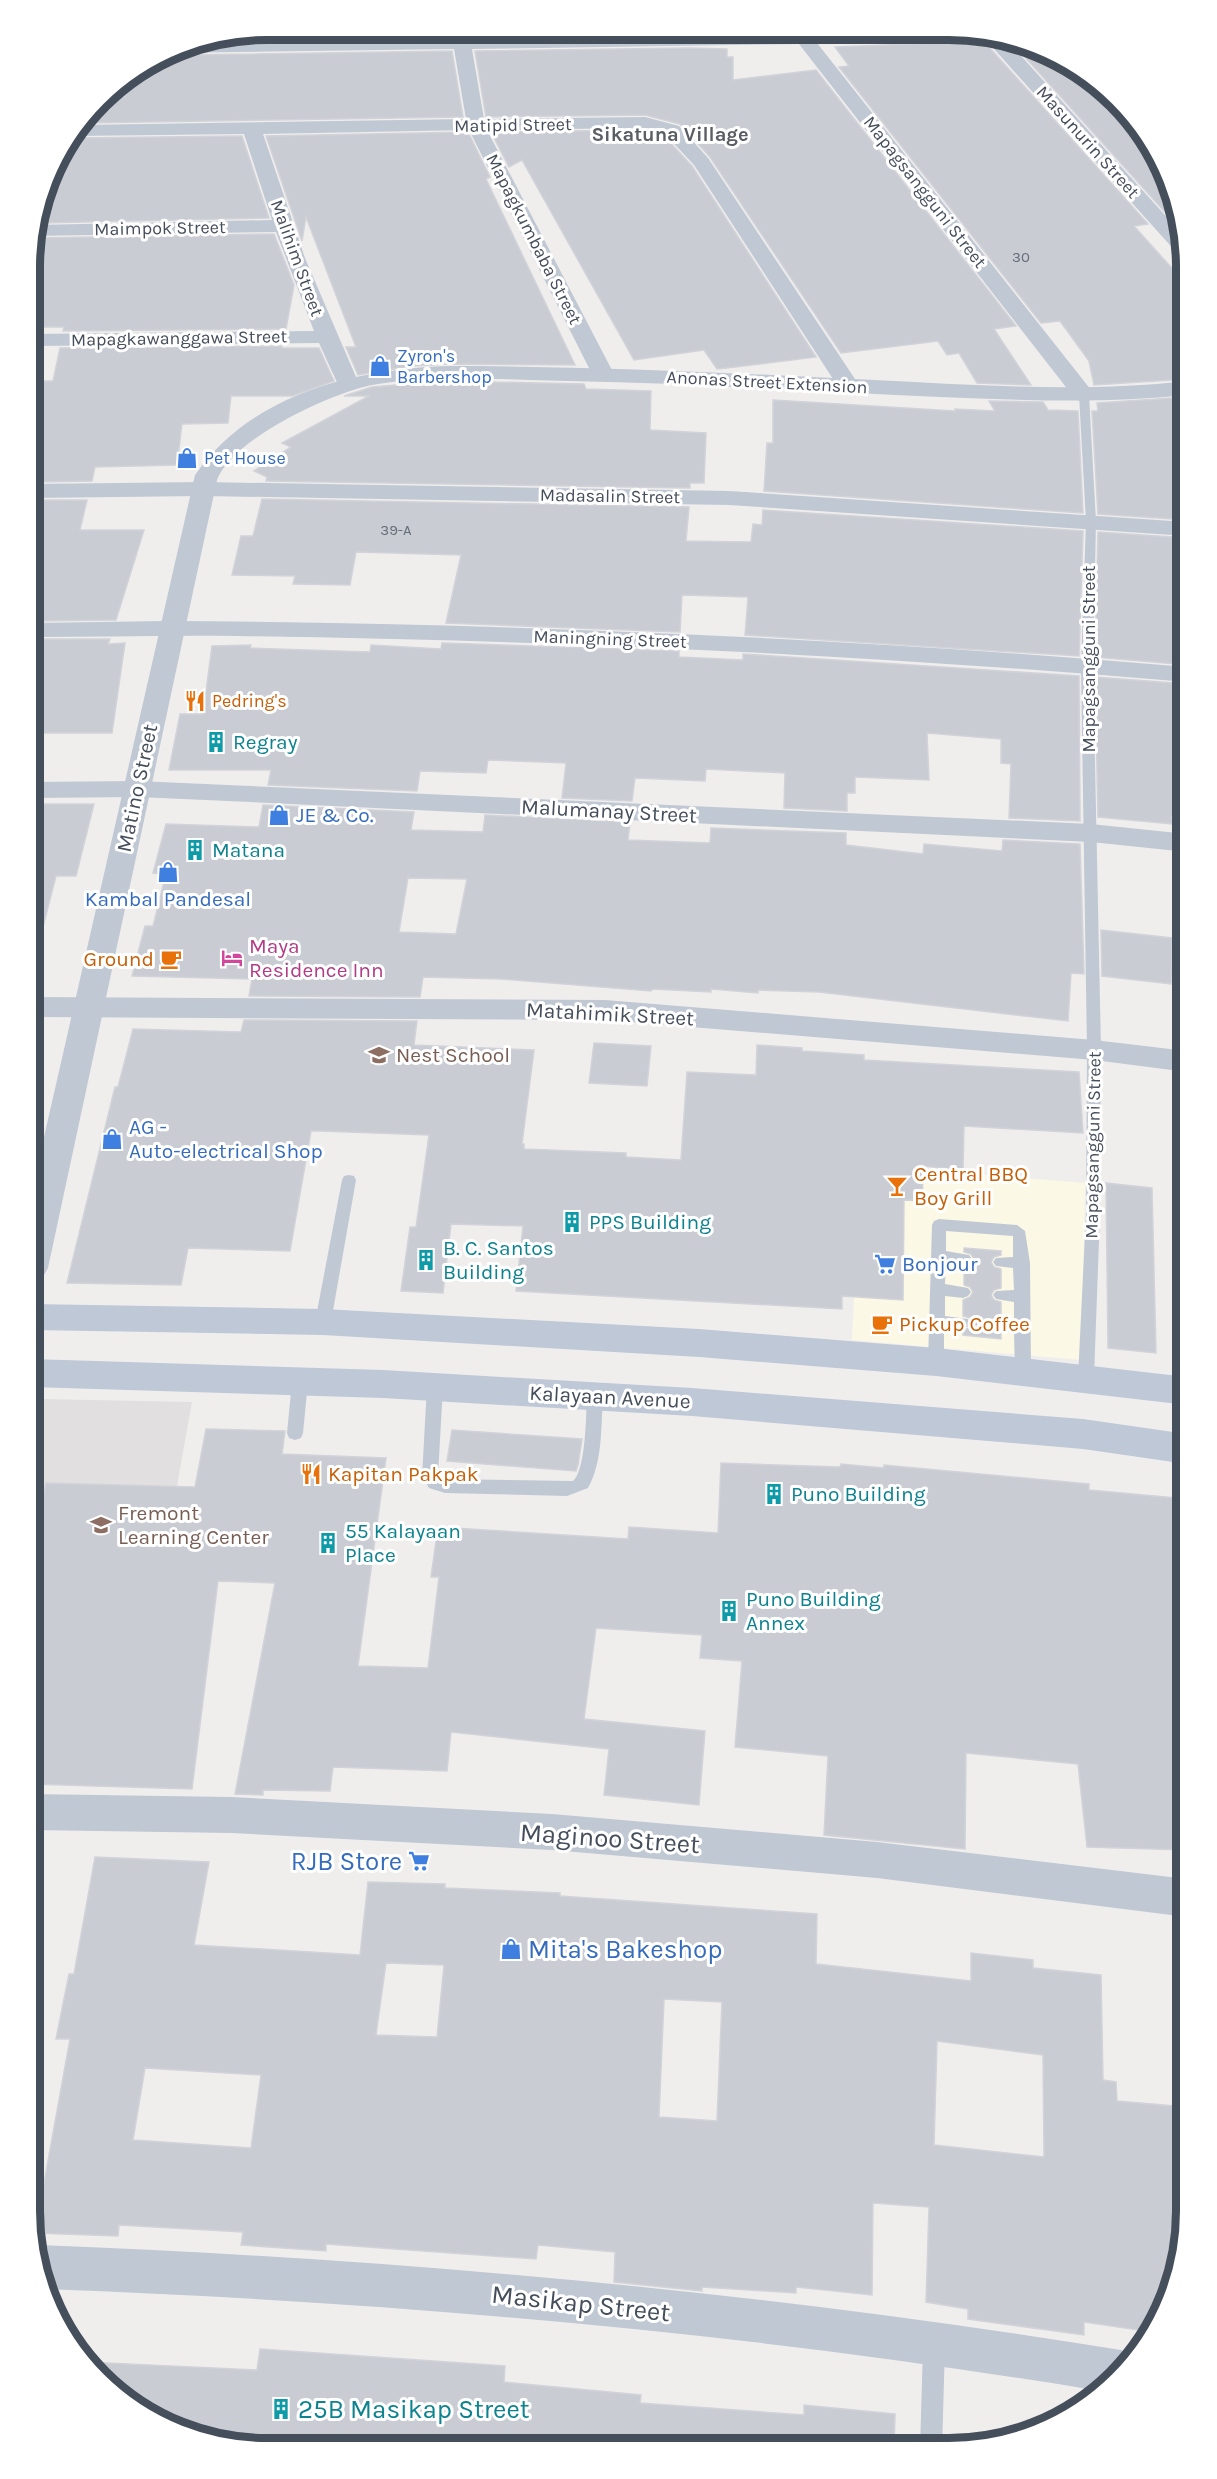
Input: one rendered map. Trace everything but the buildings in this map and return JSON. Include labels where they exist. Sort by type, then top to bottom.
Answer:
[{"type":"main road","points":[[40,1317],[323,1322],[699,1343],[936,1362],[1176,1390]]},
{"type":"main road","name":"Kalayaan Avenue","points":[[40,1373],[435,1387],[595,1396],[1083,1434],[1176,1447]]},
{"type":"street","points":[[211,48],[384,41]]},
{"type":"street","name":"Mapagkumbaba Street","points":[[462,41],[476,126],[603,374]]},
{"type":"street","name":"Mapagsangguni Street","points":[[806,41],[1084,395]]},
{"type":"street","name":"Masunurin Street","points":[[1006,48],[1175,239]]},
{"type":"street","name":"Matipid Street","points":[[86,131],[645,122],[672,130],[701,162],[844,379],[846,387]]},
{"type":"street","name":"Malihim Street","points":[[252,129],[275,203],[286,226],[326,337],[348,384]]},
{"type":"street","name":"Maimpok Street","points":[[43,231],[286,226]]},
{"type":"street","name":"Mapagkawanggawa Street","points":[[40,340],[326,337]]},
{"type":"street","name":"Anonas Street Extension","points":[[348,384],[388,377],[459,373],[603,374],[846,387],[1084,395],[1176,389]]},
{"type":"street","name":"Matino Street","points":[[40,1226],[87,1005],[138,789],[171,627],[207,475],[218,460],[260,426],[300,402],[348,384]]},
{"type":"street","name":"Madasalin Street","points":[[40,491],[203,489],[729,498],[1176,528]]},
{"type":"street","name":"Maningning Street","points":[[40,630],[171,627],[743,644],[1015,660],[1176,674]]},
{"type":"street","name":"Malumanay Street","points":[[40,790],[138,789],[1091,833],[1176,842]]},
{"type":"street","name":"Matahimik Street","points":[[40,1006],[605,1011],[1094,1050],[1176,1061]]},
{"type":"street","name":"Maginoo Street","points":[[40,1812],[231,1815],[552,1832],[877,1860],[1176,1897]]},
{"type":"street","name":"Masikap Street","points":[[47,2267],[181,2271],[555,2299],[934,2342],[1111,2370]]},
{"type":"lane","name":"Mapagsangguni Street","points":[[1084,395],[1091,521],[1087,666],[1094,1050],[1093,1213],[1086,1378]]},
{"type":"lane","points":[[323,1322],[349,1180]]},
{"type":"lane","points":[[936,1362],[936,1289],[941,1224],[1017,1231],[1020,1235],[1022,1263],[1023,1373]]},
{"type":"lane","points":[[938,1256],[964,1259]]},
{"type":"lane","points":[[1001,1262],[1022,1263]]},
{"type":"lane","points":[[936,1289],[963,1292]]},
{"type":"lane","points":[[1001,1295],[1022,1297]]},
{"type":"lane","points":[[936,1321],[963,1323]]},
{"type":"lane","points":[[1001,1326],[1022,1328]]},
{"type":"lane","points":[[295,1433],[300,1382]]},
{"type":"lane","points":[[435,1387],[430,1476],[435,1483],[446,1486],[567,1489],[577,1487],[584,1481],[592,1436],[595,1396]]},
{"type":"lane","points":[[931,2438],[934,2342]]},
{"type":"shaded area","points":[[861,1165],[1085,1183],[1082,1360],[852,1340]]},
{"type":"shaded area","name":"Fremont Learning Center","points":[[41,1399],[192,1402],[155,1609],[40,1606]]},
{"type":"place","name":"Zyron's Barbershop","points":[[380,366]]},
{"type":"place","name":"Pet House","points":[[187,458]]},
{"type":"place","name":"Pedring's","points":[[195,701]]},
{"type":"place","name":"Regray","points":[[216,742]]},
{"type":"place","name":"JE & Co.","points":[[279,815]]},
{"type":"place","name":"Matana","points":[[195,850]]},
{"type":"place","name":"Kambal Pandesal","points":[[168,872]]},
{"type":"place","name":"Maya Residence Inn","points":[[232,958]]},
{"type":"place","name":"Ground","points":[[171,959]]},
{"type":"place","name":"Nest School","points":[[379,1055]]},
{"type":"place","name":"AG - Auto-electrical Shop","points":[[112,1139]]},
{"type":"place","name":"Central BBQ Boy Grill","points":[[897,1186]]},
{"type":"place","name":"PPS Building","points":[[572,1222]]},
{"type":"place","name":"B. C. Santos Building","points":[[426,1260]]},
{"type":"place","name":"Bonjour","points":[[885,1264]]},
{"type":"place","name":"Pickup Coffee","points":[[882,1324]]},
{"type":"place","name":"Kapitan Pakpak","points":[[311,1474]]},
{"type":"place","name":"Puno Building","points":[[774,1494]]},
{"type":"place","name":"Fremont Learning Center","points":[[101,1525]]},
{"type":"place","name":"55 Kalayaan Place","points":[[328,1543]]},
{"type":"place","name":"Puno Building Annex","points":[[729,1611]]},
{"type":"place","name":"RJB Store","points":[[419,1861]]},
{"type":"place","name":"Mita's Bakeshop","points":[[511,1949]]},
{"type":"place","name":"25B Masikap Street","points":[[281,2409]]},
{"type":"district","name":"Sikatuna Village","points":[[670,134]]}]
